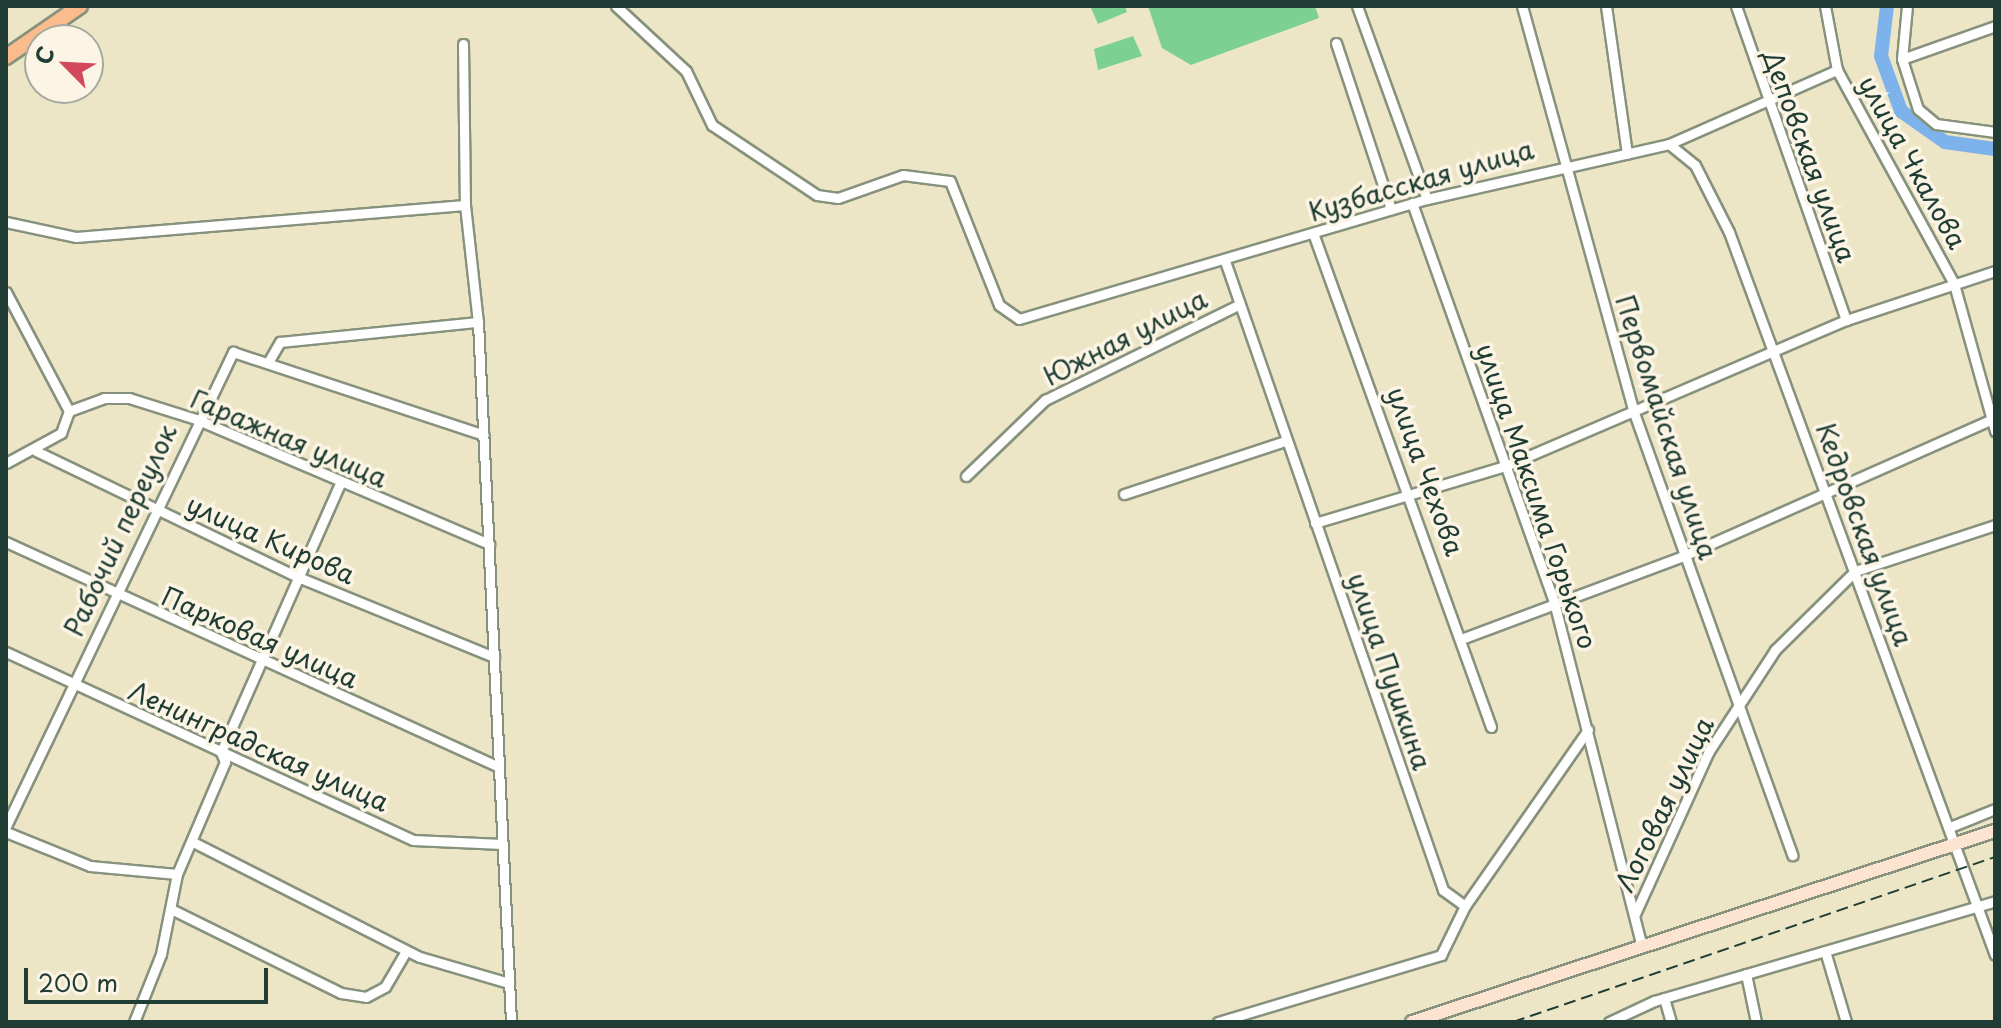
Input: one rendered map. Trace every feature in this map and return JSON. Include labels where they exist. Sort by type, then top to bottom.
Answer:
[{"type":"main road","points":[[6,57],[80,6]]},
{"type":"street","name":"Кузбасская улица","points":[[616,6],[694,80],[712,125],[817,195],[838,198],[903,175],[950,181],[999,305],[1011,316],[1225,261],[1391,209],[1565,162],[1627,154],[1669,144],[1837,70]]},
{"type":"street","points":[[1357,6],[1427,199]]},
{"type":"street","name":"Первомайская улица","points":[[1522,6],[1633,410],[1792,855]]},
{"type":"street","points":[[1606,6],[1627,154]]},
{"type":"street","name":"Деповская улица","points":[[1736,6],[1763,100],[1846,320]]},
{"type":"street","name":"улица Чкалова","points":[[1825,6],[1837,70],[1954,284],[1994,418],[1995,431]]},
{"type":"street","points":[[1907,6],[1902,59],[1918,109],[1936,124],[1995,132]]},
{"type":"street","points":[[1902,59],[1995,26]]},
{"type":"street","points":[[1336,43],[1391,209]]},
{"type":"street","points":[[463,44],[465,205],[478,322],[511,1022]]},
{"type":"street","name":"Кедровская улица","points":[[1669,144],[1695,165],[1729,232],[1957,844],[1995,955]]},
{"type":"street","name":"улица Максима Горького","points":[[1412,203],[1554,602],[1642,947]]},
{"type":"street","points":[[6,222],[76,237],[465,205]]},
{"type":"street","name":"улица Чехова","points":[[1313,233],[1464,638],[1491,727]]},
{"type":"street","name":"улица Пушкина","points":[[1225,261],[1236,306],[1443,890],[1465,906]]},
{"type":"street","points":[[1315,523],[1413,499],[1505,466],[1633,410],[1775,356],[1846,320],[1995,271]]},
{"type":"street","points":[[6,292],[69,411],[61,433],[36,451],[6,463]]},
{"type":"street","name":"Южная улица","points":[[966,476],[1045,400],[1236,306]]},
{"type":"street","points":[[478,322],[280,342],[270,359],[484,435]]},
{"type":"street","name":"Рабочий переулок","points":[[6,829],[196,419],[233,352],[270,359]]},
{"type":"street","name":"Гаражная улица","points":[[69,411],[129,398],[196,419],[339,486],[489,544]]},
{"type":"street","points":[[1464,638],[1683,556],[1994,418]]},
{"type":"street","points":[[1124,494],[1285,441]]},
{"type":"street","name":"улица Кирова","points":[[36,451],[153,510],[298,577],[494,657]]},
{"type":"street","points":[[134,1022],[173,910],[177,874],[225,762],[221,752],[339,486]]},
{"type":"street","name":"Логовая улица","points":[[1635,914],[1709,751],[1775,650],[1855,571],[1995,525]]},
{"type":"street","name":"Парковая улица","points":[[6,542],[261,663],[499,767]]},
{"type":"street","name":"Ленинградская улица","points":[[6,652],[72,686],[413,840],[502,844]]},
{"type":"street","points":[[1218,1022],[1375,972],[1426,965],[1441,955],[1465,906],[1588,730]]},
{"type":"street","points":[[1950,827],[1995,809]]},
{"type":"street","points":[[6,829],[90,866],[177,874]]},
{"type":"street","points":[[1412,1022],[1995,831]]},
{"type":"street","points":[[193,842],[406,951],[509,983]]},
{"type":"street","points":[[1609,1022],[1664,998],[1995,901]]},
{"type":"street","points":[[173,910],[341,993],[366,997],[385,987],[406,951]]},
{"type":"street","points":[[1825,951],[1846,1022]]},
{"type":"street","points":[[1746,974],[1756,1022]]},
{"type":"street","points":[[1664,998],[1671,1022]]},
{"type":"green space","points":[[1090,6],[1125,6],[1127,12],[1098,24]]},
{"type":"green space","points":[[1148,6],[1315,6],[1319,18],[1191,65],[1162,48]]},
{"type":"green space","points":[[1133,36],[1142,56],[1098,70],[1094,49]]},
{"type":"waterway","points":[[1887,6],[1881,56],[1901,111],[1945,142],[1995,149]]},
{"type":"railway","points":[[1513,1022],[1995,857]]}]
